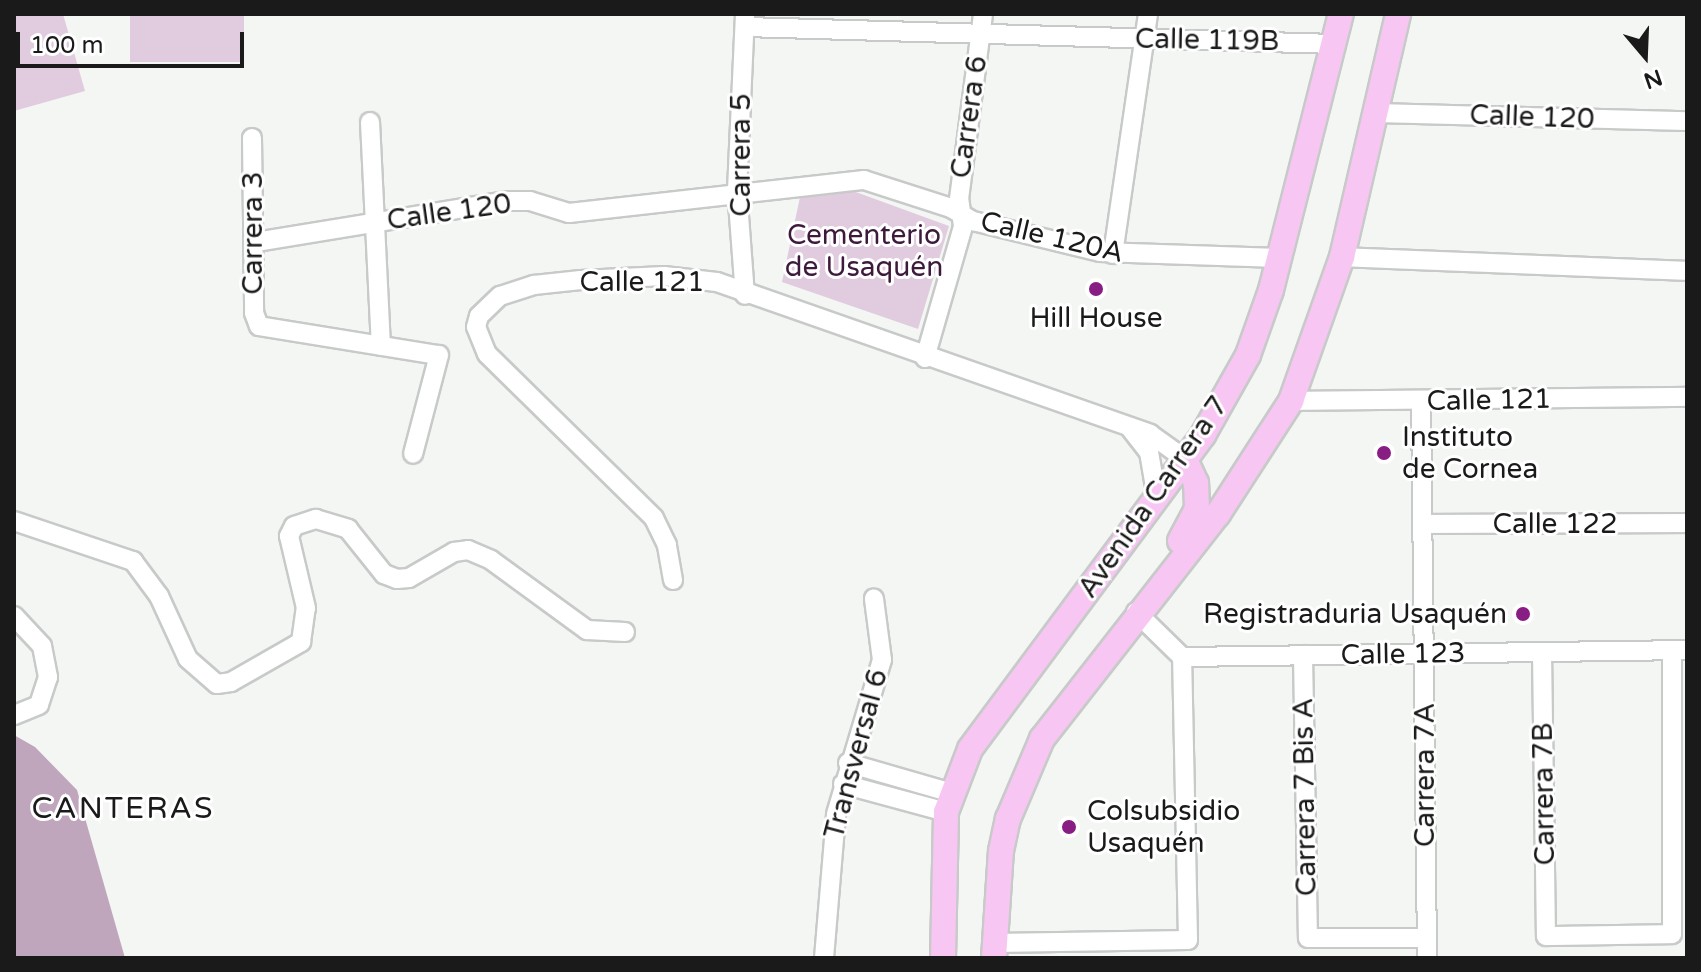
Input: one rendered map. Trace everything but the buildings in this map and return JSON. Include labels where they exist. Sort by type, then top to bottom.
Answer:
[{"type":"main road","name":"Avenida Carrera 7","points":[[943,958],[949,803],[970,749],[997,707],[1157,499],[1248,355],[1279,258],[1341,14]]},
{"type":"main road","name":"Avenida Carrera 7","points":[[994,950],[1001,851],[1020,787],[1042,739],[1136,612],[1218,514],[1291,401],[1342,257],[1398,14]]},
{"type":"main road","points":[[1108,650],[1193,523],[1196,483],[1185,459]]},
{"type":"street","name":"Carrera 6","points":[[925,358],[963,226],[960,213],[983,14]]},
{"type":"street","points":[[1113,254],[1148,14]]},
{"type":"street","name":"Calle 119B","points":[[745,20],[981,34],[1334,44]]},
{"type":"street","name":"Carrera 5","points":[[745,20],[737,197],[745,295]]},
{"type":"street","name":"Calle 120","points":[[1376,113],[1687,121]]},
{"type":"street","points":[[370,122],[381,346],[439,355],[413,454]]},
{"type":"street","name":"Carrera 3","points":[[252,138],[256,242],[254,313],[259,326],[381,346]]},
{"type":"street","name":"Calle 120A","points":[[737,197],[864,180],[960,213],[1113,254],[1279,258]]},
{"type":"street","name":"Calle 120","points":[[256,242],[506,201],[530,201],[569,213],[737,197]]},
{"type":"street","points":[[1342,257],[1687,271]]},
{"type":"street","name":"Calle 121","points":[[673,580],[667,545],[654,518],[487,354],[476,327],[479,316],[508,293],[581,280],[664,276],[717,282],[745,295],[1130,428],[1169,443],[1185,459]]},
{"type":"street","name":"Calle 121","points":[[1291,401],[1687,397]]},
{"type":"street","name":"Carrera 7A","points":[[1421,401],[1427,958]]},
{"type":"street","points":[[1130,428],[1149,452],[1157,499]]},
{"type":"street","points":[[14,521],[133,561],[159,596],[188,659],[217,684],[231,682],[301,642],[306,608],[289,536],[294,526],[316,519],[348,529],[384,574],[397,579],[409,578],[454,552],[468,550],[491,560],[587,630],[625,632]]},
{"type":"street","name":"Calle 122","points":[[1422,524],[1687,523]]},
{"type":"street","name":"Transversal 6","points":[[824,958],[831,848],[843,784],[882,660],[874,599]]},
{"type":"street","points":[[994,950],[1188,940],[1182,657],[1136,612]]},
{"type":"street","points":[[14,616],[42,646],[48,677],[39,705],[14,715]]},
{"type":"street","name":"Calle 123","points":[[1182,657],[1680,650]]},
{"type":"street","name":"Carrera 7B","points":[[1542,652],[1546,936],[1672,934],[1680,650]]},
{"type":"street","name":"Carrera 7 Bis A","points":[[1303,655],[1308,938],[1427,938]]},
{"type":"street","points":[[848,763],[949,803]]},
{"type":"street","points":[[843,784],[949,803]]},
{"type":"green space","points":[[63,14],[85,91],[14,111],[14,16]]},
{"type":"green space","points":[[130,14],[244,14],[244,62],[130,62]]},
{"type":"green space","name":"Cementerio de Usaquén","points":[[853,191],[949,226],[918,329],[782,282],[800,197]]},
{"type":"shaded area","points":[[14,735],[35,747],[77,790],[125,958],[14,958]]},
{"type":"place","name":"Hill House","points":[[1096,289]]},
{"type":"place","name":"Instituto de Cornea","points":[[1384,453]]},
{"type":"place","name":"Registraduria Usaquén","points":[[1523,614]]},
{"type":"place","name":"Colsubsidio Usaquén","points":[[1069,827]]},
{"type":"district","name":"CANTERAS","points":[[123,809]]}]
